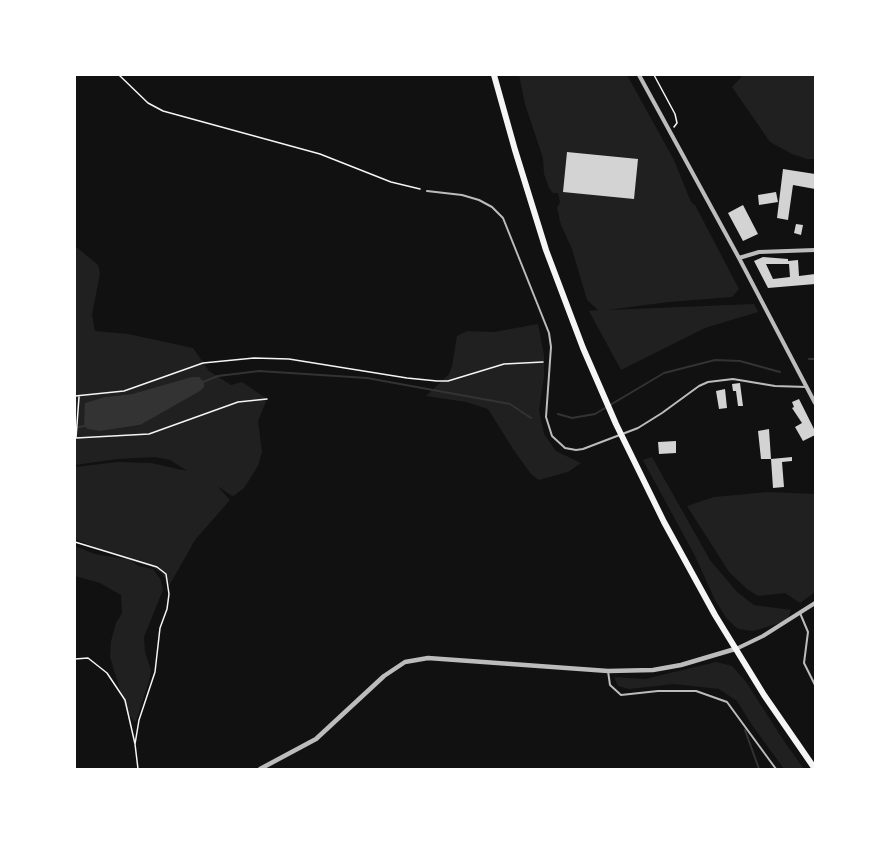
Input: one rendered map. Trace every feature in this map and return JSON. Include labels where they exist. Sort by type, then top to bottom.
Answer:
[{"type":"main road","points":[[494,75],[546,250],[593,372],[627,448],[687,566],[735,649],[815,769]]},
{"type":"street","points":[[639,75],[815,403]]},
{"type":"street","points":[[739,258],[759,252],[815,250]]},
{"type":"street","points":[[260,769],[316,739],[384,676],[405,662],[428,658],[608,671],[653,670],[681,665],[735,649],[763,636],[815,603]]},
{"type":"lane","points":[[427,191],[462,195],[479,200],[492,207],[503,218],[549,333],[550,361],[546,417],[549,431],[559,445],[570,450],[583,449],[638,428],[708,382],[734,379],[775,386],[807,387]]},
{"type":"lane","points":[[800,613],[808,632],[804,663],[815,685]]},
{"type":"lane","points":[[608,671],[610,686],[621,695],[658,691],[696,691],[727,702],[776,769]]},
{"type":"path","points":[[119,75],[148,103],[163,111],[320,154],[391,182],[427,191]]},
{"type":"path","points":[[654,75],[675,114],[677,123],[670,133]]},
{"type":"path","points":[[75,396],[124,391],[203,363],[254,358],[289,359],[437,381],[448,381],[504,364],[550,361]]},
{"type":"path","points":[[79,396],[76,438],[149,434],[238,402],[267,399]]},
{"type":"path","points":[[75,542],[157,567],[166,574],[169,594],[160,628],[155,672],[139,720],[135,744]]},
{"type":"path","points":[[75,659],[88,658],[107,673],[125,700],[138,769]]},
{"type":"shaded area","points":[[519,75],[627,75],[674,160],[691,202],[695,205],[739,289],[732,297],[607,310],[754,304],[758,312],[705,328],[621,370],[589,311],[598,310],[587,300],[572,249],[561,225],[557,208],[560,202],[558,193],[553,193],[549,188],[544,174],[543,158],[525,104]]},
{"type":"shaded area","points":[[743,75],[815,75],[815,159],[792,154],[770,142],[732,87]]},
{"type":"shaded area","points":[[75,246],[98,265],[100,273],[92,315],[95,331],[128,334],[193,348],[209,371],[231,385],[242,382],[267,399],[258,421],[262,452],[258,466],[244,488],[235,495],[232,496],[217,486],[230,500],[195,540],[169,586],[162,573],[152,567],[131,561],[139,566],[153,569],[161,580],[163,590],[144,637],[145,652],[151,670],[134,722],[126,710],[110,657],[111,641],[116,623],[122,613],[121,595],[100,583],[75,576],[75,546],[95,554],[125,559],[75,539],[75,467],[117,462],[151,463],[187,471],[170,460],[155,457],[75,465]],"holes":[[[157,388],[140,425],[101,431],[105,397]]]},
{"type":"shaded area","points":[[538,324],[544,355],[544,377],[539,410],[544,434],[556,451],[581,463],[568,472],[539,480],[531,474],[513,449],[488,409],[466,402],[426,396],[449,374],[457,336],[467,331],[494,332]]},
{"type":"shaded area","points":[[199,377],[204,382],[204,387],[200,391],[140,425],[101,431],[84,426],[85,403],[105,397],[132,394]]},
{"type":"shaded area","points":[[652,457],[710,560],[737,592],[754,605],[791,610],[787,621],[753,631],[738,629],[727,619],[643,460]]},
{"type":"shaded area","points":[[768,492],[815,494],[815,592],[800,603],[785,593],[758,596],[747,589],[729,572],[687,506],[714,497]]},
{"type":"shaded area","points":[[716,662],[732,666],[746,682],[804,769],[784,769],[737,701],[719,689],[674,684],[629,689],[618,686],[614,677],[645,679]]},
{"type":"building","points":[[567,152],[638,159],[634,199],[563,192]]},
{"type":"building","points":[[783,169],[815,174],[815,189],[793,185],[788,220],[777,218]]},
{"type":"building","points":[[776,192],[778,202],[759,205],[758,195]]},
{"type":"building","points":[[743,205],[758,234],[743,241],[728,213]]},
{"type":"building","points":[[796,224],[803,225],[801,235],[794,233]]},
{"type":"building","points":[[763,257],[788,259],[788,261],[798,260],[799,276],[815,274],[815,284],[768,288],[754,261]],"holes":[[[766,264],[789,264],[790,277],[773,279]]]},
{"type":"building","points":[[740,383],[743,406],[738,406],[736,391],[733,391],[732,384]]},
{"type":"building","points":[[725,389],[727,408],[719,409],[716,391]]},
{"type":"building","points":[[799,399],[815,431],[815,435],[803,441],[795,427],[802,423],[792,408],[794,407],[792,402]]},
{"type":"building","points":[[769,429],[771,459],[761,459],[758,431]]},
{"type":"building","points":[[676,441],[676,453],[659,454],[658,442]]},
{"type":"building","points":[[792,457],[792,461],[782,462],[784,487],[773,488],[771,459]]},
{"type":"waterway","points":[[809,359],[815,359]]},
{"type":"waterway","points":[[558,414],[572,418],[595,414],[664,373],[715,360],[740,361],[780,372]]},
{"type":"waterway","points":[[203,382],[218,376],[259,371],[367,378],[510,404],[531,418]]},
{"type":"waterway","points":[[75,428],[86,424]]},
{"type":"waterway","points":[[745,730],[759,769]]}]
